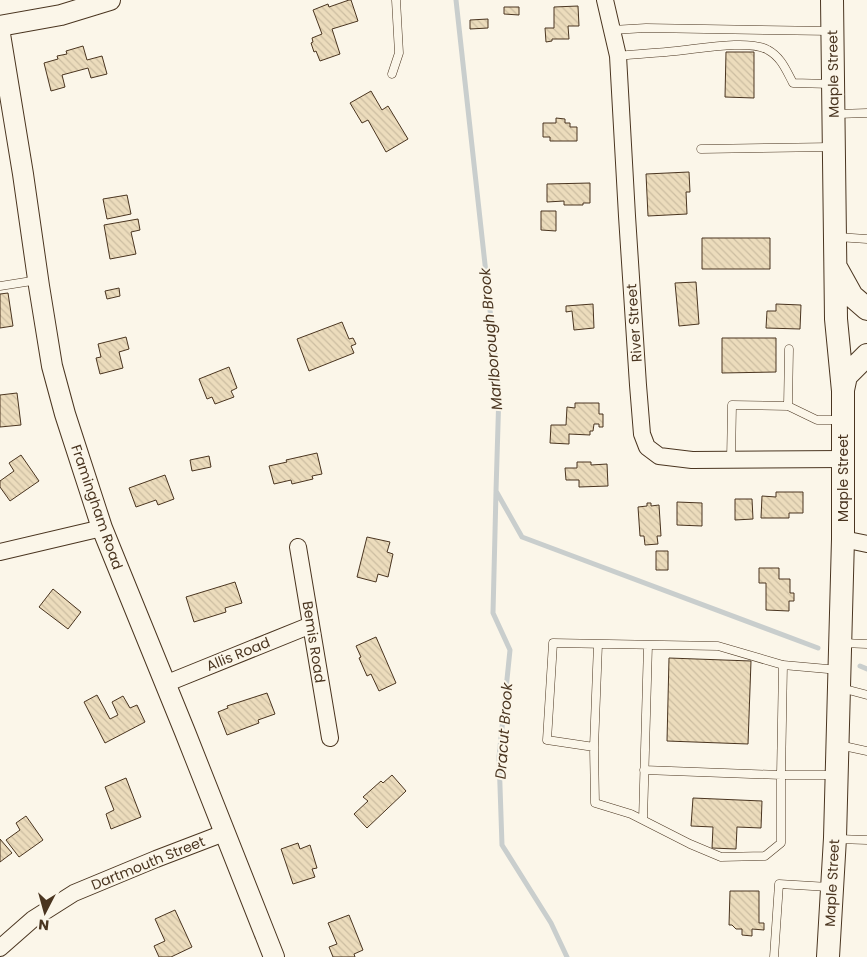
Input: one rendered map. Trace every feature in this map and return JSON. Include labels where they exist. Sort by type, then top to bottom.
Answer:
[{"type":"main road","name":"Maple Street","points":[[828,957],[835,838],[843,459],[843,391],[836,319],[832,0]]},
{"type":"main road","points":[[835,265],[852,296],[867,310]]},
{"type":"main road","points":[[836,319],[867,321]]},
{"type":"main road","points":[[837,342],[867,344]]},
{"type":"main road","points":[[843,391],[846,376],[867,355]]},
{"type":"street","points":[[0,26],[61,15],[110,0]]},
{"type":"street","name":"River Street","points":[[606,0],[618,56],[642,434],[647,447],[659,456],[692,460],[843,459]]},
{"type":"street","name":"Framingham Road","points":[[0,34],[52,366],[65,414],[102,528],[274,957]]},
{"type":"street","points":[[0,552],[102,528]]},
{"type":"street","points":[[842,539],[867,544]]},
{"type":"street","name":"Bemis Road","points":[[298,547],[330,738]]},
{"type":"street","name":"Allis Road","points":[[165,684],[311,625]]},
{"type":"street","name":"Dartmouth Street","points":[[0,948],[33,919],[74,893],[224,833]]},
{"type":"lane","points":[[392,74],[399,53],[396,0]]},
{"type":"lane","points":[[612,30],[646,28],[832,30]]},
{"type":"lane","points":[[618,56],[712,46],[754,46],[767,49],[775,54],[783,63],[793,83],[833,84]]},
{"type":"lane","points":[[833,114],[867,113]]},
{"type":"lane","points":[[701,149],[834,147]]},
{"type":"lane","points":[[835,237],[867,239]]},
{"type":"lane","points":[[0,286],[38,280]]},
{"type":"lane","points":[[788,406],[789,349]]},
{"type":"lane","points":[[731,460],[732,405],[788,406],[816,420],[842,420]]},
{"type":"lane","points":[[594,747],[547,740],[553,643],[718,646],[839,679],[867,695]]},
{"type":"lane","points":[[839,643],[867,644]]},
{"type":"lane","points":[[598,644],[594,747],[595,803],[632,814],[690,844],[722,857],[765,856],[781,843],[783,665]]},
{"type":"lane","points":[[643,820],[648,645]]},
{"type":"lane","points":[[837,744],[867,751]]},
{"type":"lane","points":[[644,770],[836,775]]},
{"type":"lane","points":[[835,838],[867,840]]},
{"type":"lane","points":[[774,957],[779,884],[831,887]]},
{"type":"building","points":[[351,0],[358,21],[332,29],[340,54],[320,61],[311,43],[313,42],[312,38],[322,34],[313,10],[328,4],[329,7]]},
{"type":"building","points":[[578,6],[579,26],[568,26],[569,39],[552,39],[552,41],[546,42],[545,28],[554,28],[554,7]]},
{"type":"building","points":[[504,7],[519,7],[519,15],[504,14]]},
{"type":"building","points":[[488,19],[488,28],[470,29],[470,20]]},
{"type":"building","points":[[83,46],[87,60],[102,56],[107,74],[91,78],[88,68],[62,75],[65,87],[51,91],[44,63],[58,59],[57,56],[67,54],[66,51]]},
{"type":"building","points":[[726,52],[754,52],[754,98],[725,97]]},
{"type":"building","points":[[371,91],[382,110],[388,106],[408,139],[386,152],[368,120],[362,123],[350,103]]},
{"type":"building","points":[[556,118],[565,119],[565,123],[570,123],[570,127],[577,127],[577,141],[550,141],[550,137],[543,137],[543,123],[556,123]]},
{"type":"building","points":[[689,172],[690,192],[686,192],[687,214],[648,216],[646,174]]},
{"type":"building","points":[[590,183],[590,203],[564,205],[564,201],[547,202],[547,184]]},
{"type":"building","points":[[127,195],[131,214],[107,219],[103,199]]},
{"type":"building","points":[[541,211],[556,211],[556,231],[541,230]]},
{"type":"building","points":[[138,219],[140,230],[131,232],[136,254],[110,259],[104,225]]},
{"type":"building","points":[[702,238],[770,238],[770,269],[702,269]]},
{"type":"building","points":[[696,282],[699,324],[679,326],[675,283]]},
{"type":"building","points":[[119,288],[120,296],[107,299],[105,291]]},
{"type":"building","points":[[8,293],[13,326],[0,328],[0,294]]},
{"type":"building","points":[[593,304],[594,328],[574,330],[572,311],[566,312],[566,306]]},
{"type":"building","points":[[776,304],[801,305],[800,329],[766,328],[767,311],[776,311]]},
{"type":"building","points":[[342,322],[349,339],[353,338],[356,344],[351,346],[354,353],[309,371],[297,339]]},
{"type":"building","points":[[126,337],[129,349],[119,352],[123,368],[100,374],[96,358],[101,357],[98,344]]},
{"type":"building","points":[[722,338],[776,338],[776,372],[722,373]]},
{"type":"building","points":[[229,367],[237,388],[231,391],[234,397],[215,404],[212,397],[207,399],[199,379]]},
{"type":"building","points":[[17,393],[21,425],[0,427],[0,395]]},
{"type":"building","points":[[575,403],[599,403],[599,414],[603,414],[603,427],[599,427],[599,424],[594,424],[590,435],[569,434],[569,444],[550,443],[551,425],[566,425],[567,407],[575,408]]},
{"type":"building","points":[[317,453],[322,474],[312,476],[313,479],[292,484],[291,480],[274,484],[269,466]]},
{"type":"building","points":[[21,455],[39,481],[10,501],[0,487],[0,481],[14,471],[9,463]]},
{"type":"building","points":[[209,456],[211,467],[192,471],[190,460]]},
{"type":"building","points":[[577,462],[591,462],[591,465],[607,464],[608,486],[579,487],[579,480],[566,480],[565,468],[577,468]]},
{"type":"building","points":[[165,475],[174,499],[158,505],[156,500],[136,507],[129,488]]},
{"type":"building","points":[[776,492],[803,492],[803,513],[789,513],[789,518],[761,518],[762,496],[776,497]]},
{"type":"building","points":[[735,499],[752,499],[753,519],[735,520]]},
{"type":"building","points":[[677,502],[702,503],[702,526],[677,525]]},
{"type":"building","points":[[647,503],[651,503],[651,506],[659,505],[661,536],[657,536],[658,544],[645,545],[644,536],[640,536],[638,507],[647,506]]},
{"type":"building","points":[[367,537],[390,542],[387,552],[393,554],[388,577],[378,574],[376,582],[357,577]]},
{"type":"building","points":[[656,551],[668,551],[668,570],[656,570]]},
{"type":"building","points":[[759,568],[779,568],[779,579],[790,579],[790,593],[794,593],[794,601],[789,601],[789,611],[766,610],[766,583],[759,583]]},
{"type":"building","points":[[235,582],[242,603],[225,608],[226,612],[194,622],[186,597]]},
{"type":"building","points":[[53,589],[81,612],[68,629],[39,607]]},
{"type":"building","points":[[376,637],[396,683],[379,691],[371,674],[367,676],[356,646]]},
{"type":"building","points":[[669,658],[751,661],[748,744],[667,741]]},
{"type":"building","points":[[267,693],[275,714],[258,720],[259,723],[227,735],[218,712],[228,708],[227,706]]},
{"type":"building","points":[[97,695],[110,719],[118,715],[112,702],[123,696],[130,708],[137,705],[145,722],[105,743],[84,702]]},
{"type":"building","points":[[392,775],[406,791],[367,828],[354,814],[368,801],[363,797],[381,781],[383,783]]},
{"type":"building","points":[[126,778],[141,817],[111,829],[106,814],[114,810],[105,787]]},
{"type":"building","points":[[693,798],[762,801],[761,828],[737,827],[736,849],[712,848],[713,827],[691,826]]},
{"type":"building","points":[[26,816],[43,840],[19,857],[6,840],[20,830],[16,823]]},
{"type":"building","points":[[0,839],[12,853],[0,862]]},
{"type":"building","points":[[298,843],[300,849],[310,845],[317,868],[312,869],[315,877],[293,884],[281,849]]},
{"type":"building","points":[[730,891],[759,891],[759,923],[764,923],[764,930],[752,929],[752,936],[742,935],[742,929],[736,929],[729,925]]},
{"type":"building","points":[[175,910],[192,947],[171,957],[159,957],[154,946],[165,941],[155,919]]},
{"type":"building","points":[[349,915],[363,950],[354,954],[355,957],[333,957],[329,947],[337,944],[328,923]]},
{"type":"waterway","name":"Marlborough Brook","points":[[456,0],[499,392],[496,491],[522,537],[818,648]]},
{"type":"waterway","name":"Dracut Brook","points":[[496,492],[493,613],[510,650],[499,757],[502,845],[551,923],[567,957]]},
{"type":"waterway","name":"Marlborough Brook","points":[[860,666],[867,669]]}]
